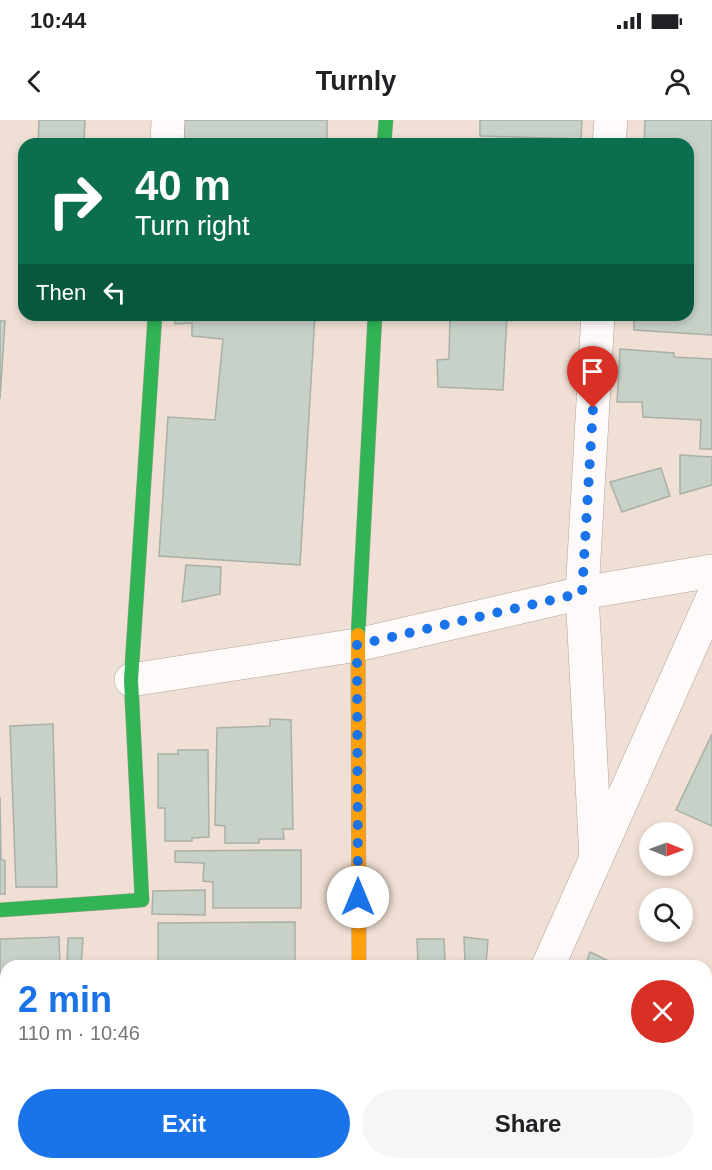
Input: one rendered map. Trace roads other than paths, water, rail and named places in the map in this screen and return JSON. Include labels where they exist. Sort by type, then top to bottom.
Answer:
[{"type":"street","points":[[166,138],[168,120]]},
{"type":"street","points":[[384,138],[386,120]]},
{"type":"street","points":[[610,138],[611,120]]},
{"type":"street","points":[[0,910],[142,900],[131,680],[155,321]]},
{"type":"street","points":[[359,960],[357,645],[375,321]]},
{"type":"street","points":[[596,859],[582,593],[598,321]]},
{"type":"street","points":[[131,680],[357,645],[582,593],[712,571]]},
{"type":"street","points":[[551,960],[712,598]]}]
